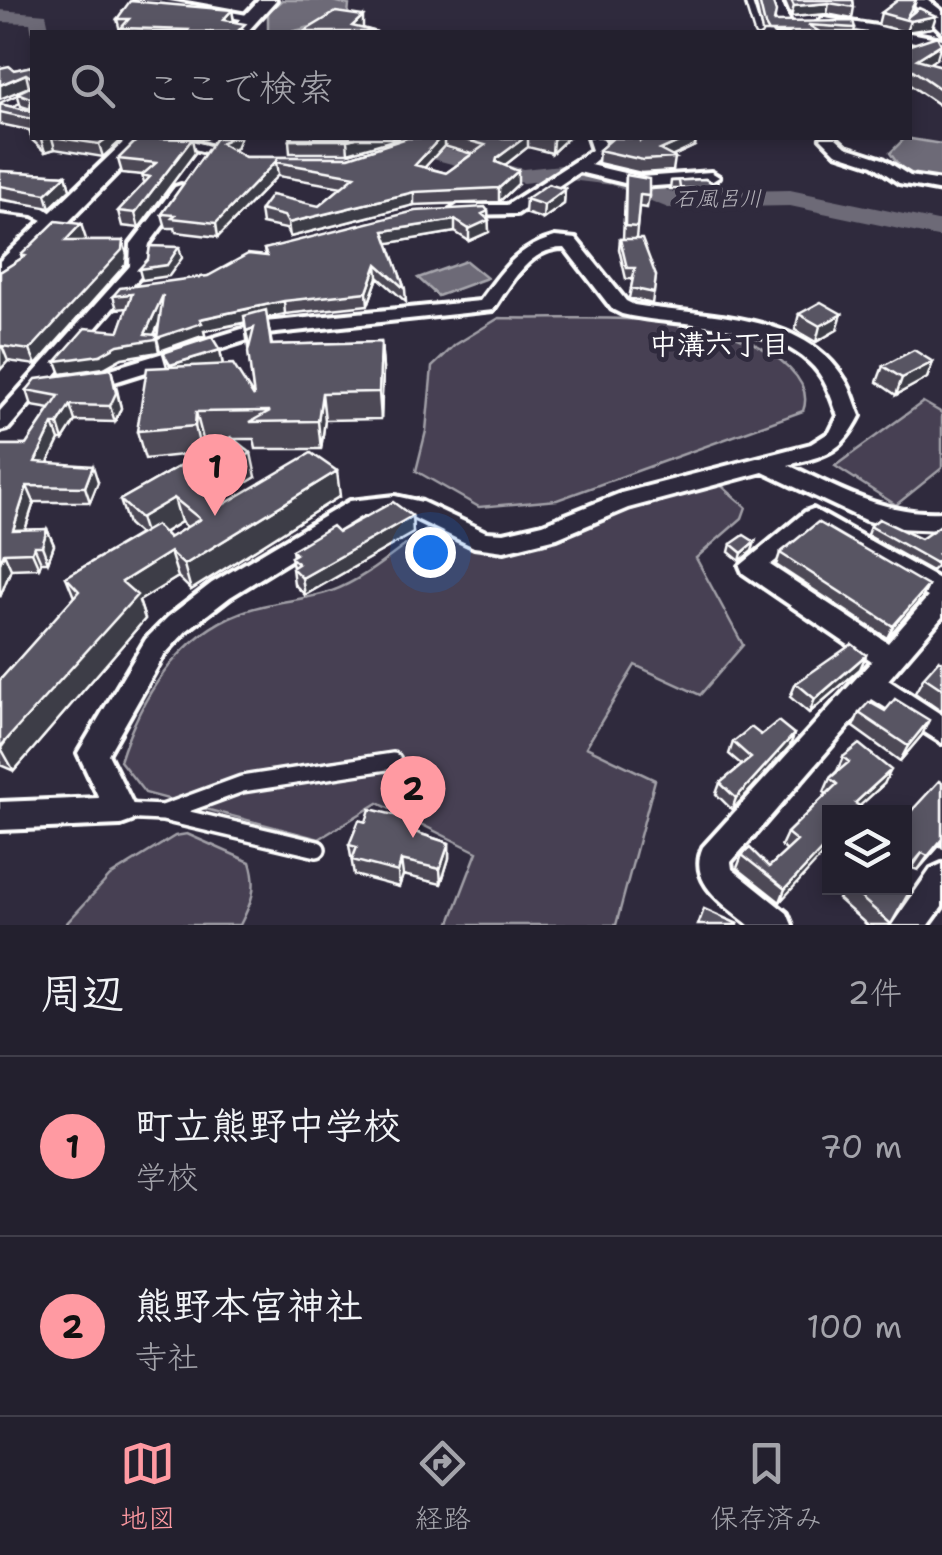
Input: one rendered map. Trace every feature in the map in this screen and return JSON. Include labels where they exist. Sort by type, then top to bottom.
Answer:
[{"type":"street","points":[[141,0],[259,11]]},
{"type":"street","points":[[774,0],[782,29],[827,22],[877,30]]},
{"type":"street","points":[[917,0],[936,15],[938,37]]},
{"type":"street","points":[[827,22],[829,6]]},
{"type":"street","points":[[240,30],[259,11]]},
{"type":"street","points":[[912,37],[938,37]]},
{"type":"street","points":[[912,55],[938,37]]},
{"type":"street","points":[[0,107],[20,114]]},
{"type":"street","points":[[0,276],[138,140]]},
{"type":"street","points":[[1,421],[140,266],[140,244],[206,156],[168,140]]},
{"type":"street","points":[[442,210],[511,210],[601,149],[596,140]]},
{"type":"street","points":[[830,140],[841,150],[878,162],[905,180],[942,186]]},
{"type":"street","points":[[574,167],[641,182],[711,178]]},
{"type":"street","points":[[0,206],[38,212],[55,222]]},
{"type":"street","points":[[0,816],[121,810],[93,753],[155,647],[221,590],[358,507],[396,504],[483,541],[504,542],[548,532],[621,501],[818,450],[846,426],[849,416],[845,396],[828,373],[797,346],[765,330],[629,310],[619,305],[570,243],[555,241],[520,256],[486,306],[265,328],[178,352],[102,380],[65,388],[32,385]]},
{"type":"street","points":[[112,293],[146,290]]},
{"type":"street","points":[[766,464],[888,518]]},
{"type":"street","points":[[776,925],[718,878],[714,858],[942,596],[813,518]]},
{"type":"street","points":[[942,521],[813,518],[782,538],[752,570],[880,671],[942,730]]},
{"type":"street","points":[[909,925],[942,880]]},
{"type":"lane","points":[[748,0],[757,30]]},
{"type":"lane","points":[[0,107],[30,94]]},
{"type":"lane","points":[[163,813],[242,784],[393,761]]},
{"type":"lane","points":[[121,810],[163,813],[317,849]]},
{"type":"shaded area","points":[[282,0],[330,0],[349,5],[348,17],[299,30],[268,30],[268,12]]},
{"type":"shaded area","points":[[903,140],[942,144],[942,185],[906,173],[890,153]]},
{"type":"shaded area","points":[[466,261],[487,278],[438,296],[418,278]]},
{"type":"shaded area","points":[[499,318],[653,321],[730,334],[763,349],[790,369],[803,389],[803,411],[557,500],[479,507],[416,471],[426,431],[432,367],[455,345]]},
{"type":"shaded area","points":[[923,402],[942,413],[942,468],[896,505],[835,466]]},
{"type":"shaded area","points":[[716,481],[746,507],[742,518],[696,558],[743,645],[700,695],[635,665],[586,747],[655,780],[616,925],[449,925],[477,852],[378,803],[319,839],[145,793],[120,761],[138,715],[164,672],[198,637],[242,612],[345,586],[429,528],[517,548]]},
{"type":"shaded area","points":[[187,834],[250,862],[252,894],[240,925],[65,925],[110,876],[175,836]]},
{"type":"building","points":[[759,0],[772,0],[774,22],[853,21],[855,28],[808,25],[817,30],[768,30]]},
{"type":"building","points":[[791,0],[853,0],[854,7],[829,3],[794,6]]},
{"type":"building","points":[[898,0],[916,0],[906,18],[919,8],[936,16],[910,21],[881,13]]},
{"type":"building","points":[[130,1],[232,10],[223,20],[245,24],[239,30],[121,28],[129,19],[117,19]]},
{"type":"building","points":[[336,12],[363,16],[352,26],[369,30],[306,30]]},
{"type":"building","points":[[937,36],[941,44],[917,59],[942,66],[942,90],[912,69],[912,44]]},
{"type":"building","points":[[30,66],[30,77],[26,74],[0,85],[0,68]]},
{"type":"building","points":[[30,87],[30,98],[17,93]]},
{"type":"building","points":[[0,104],[30,111],[30,119],[0,112]]},
{"type":"building","points":[[72,140],[104,140],[99,144]]},
{"type":"building","points":[[137,140],[191,140],[135,213],[118,211],[150,177],[142,175],[156,163],[118,159]]},
{"type":"building","points":[[215,140],[226,140],[221,143],[245,157],[349,157],[401,140],[438,140],[415,165],[446,173],[485,145],[466,140],[521,140],[497,158],[496,162],[518,171],[499,188],[414,192],[288,223],[284,216],[260,210],[271,195],[319,206],[355,176],[276,162],[278,159],[216,223],[162,214]]},
{"type":"building","points":[[611,140],[682,140],[660,150],[675,158],[643,160],[599,150]]},
{"type":"building","points":[[0,171],[66,175],[46,194],[0,186]]},
{"type":"building","points":[[626,175],[649,179],[649,196],[640,195],[637,227],[625,226]]},
{"type":"building","points":[[705,179],[726,189],[680,188],[679,181],[671,181]]},
{"type":"building","points":[[548,184],[565,189],[544,205],[526,199]]},
{"type":"building","points":[[485,207],[488,211],[482,214],[489,220],[469,229],[455,220],[384,231],[405,289],[377,264],[367,292],[284,301],[200,319],[202,323],[157,338],[163,295],[145,334],[156,335],[156,339],[118,345],[100,355],[56,361],[85,328],[119,331],[132,294],[113,296],[120,288],[208,276],[248,254],[267,256],[264,249],[415,211]]},
{"type":"building","points":[[56,221],[81,224],[65,241],[123,241],[122,250],[30,350],[0,348],[0,272],[25,256],[21,255]]},
{"type":"building","points":[[620,239],[642,239],[656,276],[654,293],[631,288],[635,268],[627,268]]},
{"type":"building","points":[[150,246],[179,247],[167,265],[139,269],[148,259]]},
{"type":"building","points":[[821,302],[842,314],[820,326],[799,314]]},
{"type":"building","points":[[266,310],[271,345],[381,342],[379,392],[322,393],[318,421],[250,422],[270,411],[196,412],[195,426],[137,431],[147,368],[233,364],[254,397],[248,352],[254,328],[246,331],[244,316]]},
{"type":"building","points":[[212,337],[220,350],[170,365],[163,353]]},
{"type":"building","points":[[914,350],[933,362],[902,378],[883,366]]},
{"type":"building","points":[[111,369],[116,393],[110,406],[70,405],[58,424],[53,424],[35,462],[93,466],[85,487],[27,486],[13,530],[47,529],[42,546],[34,546],[32,552],[4,553],[0,563],[0,445],[26,445],[59,396],[27,390],[36,379]]},
{"type":"building","points":[[231,437],[251,453],[195,485],[221,506],[311,453],[337,471],[184,565],[170,552],[122,582],[137,595],[0,747],[0,680],[79,591],[66,577],[156,525],[169,538],[200,519],[174,498],[140,518],[120,500]]},
{"type":"building","points":[[393,502],[412,516],[302,578],[292,568],[298,564],[291,557],[296,554],[292,550],[332,526],[338,532]]},
{"type":"building","points":[[879,519],[921,539],[941,525],[942,552],[938,554],[942,557],[936,563],[870,526]]},
{"type":"building","points":[[818,522],[928,586],[893,626],[780,553]]},
{"type":"building","points":[[744,535],[755,542],[742,553],[731,544]]},
{"type":"building","points":[[852,644],[866,655],[815,699],[796,683]]},
{"type":"building","points":[[939,660],[942,662],[942,689],[924,677]]},
{"type":"building","points":[[895,699],[929,720],[908,746],[859,713],[869,702],[885,711]]},
{"type":"building","points":[[778,721],[794,734],[736,798],[720,783],[751,758],[733,742],[751,727],[761,735]]},
{"type":"building","points":[[859,744],[891,770],[855,803],[858,805],[822,805],[822,850],[785,889],[742,855],[750,848],[769,867],[797,841],[787,833],[837,784],[830,778],[849,762],[843,757]]},
{"type":"building","points":[[939,781],[942,783],[942,839],[928,856],[922,853],[912,865],[912,810]]},
{"type":"building","points":[[370,809],[414,820],[411,831],[449,843],[440,869],[401,860],[398,872],[352,860],[357,847],[349,845],[359,820],[366,822]]},
{"type":"building","points":[[858,895],[907,895],[891,924]]},
{"type":"building","points":[[704,909],[738,924],[698,925]]},
{"type":"waterway","name":"石風呂川","points":[[0,16],[39,18],[40,30]]},
{"type":"waterway","name":"石風呂川","points":[[388,140],[523,176],[561,172],[617,178],[668,200],[790,198],[912,227],[942,230]]},
{"type":"place","name":"町立熊野中学校","points":[[215,516]]},
{"type":"place","name":"熊野本宮神社","points":[[413,838]]},
{"type":"district","name":"中溝六丁目","points":[[719,344]]}]
